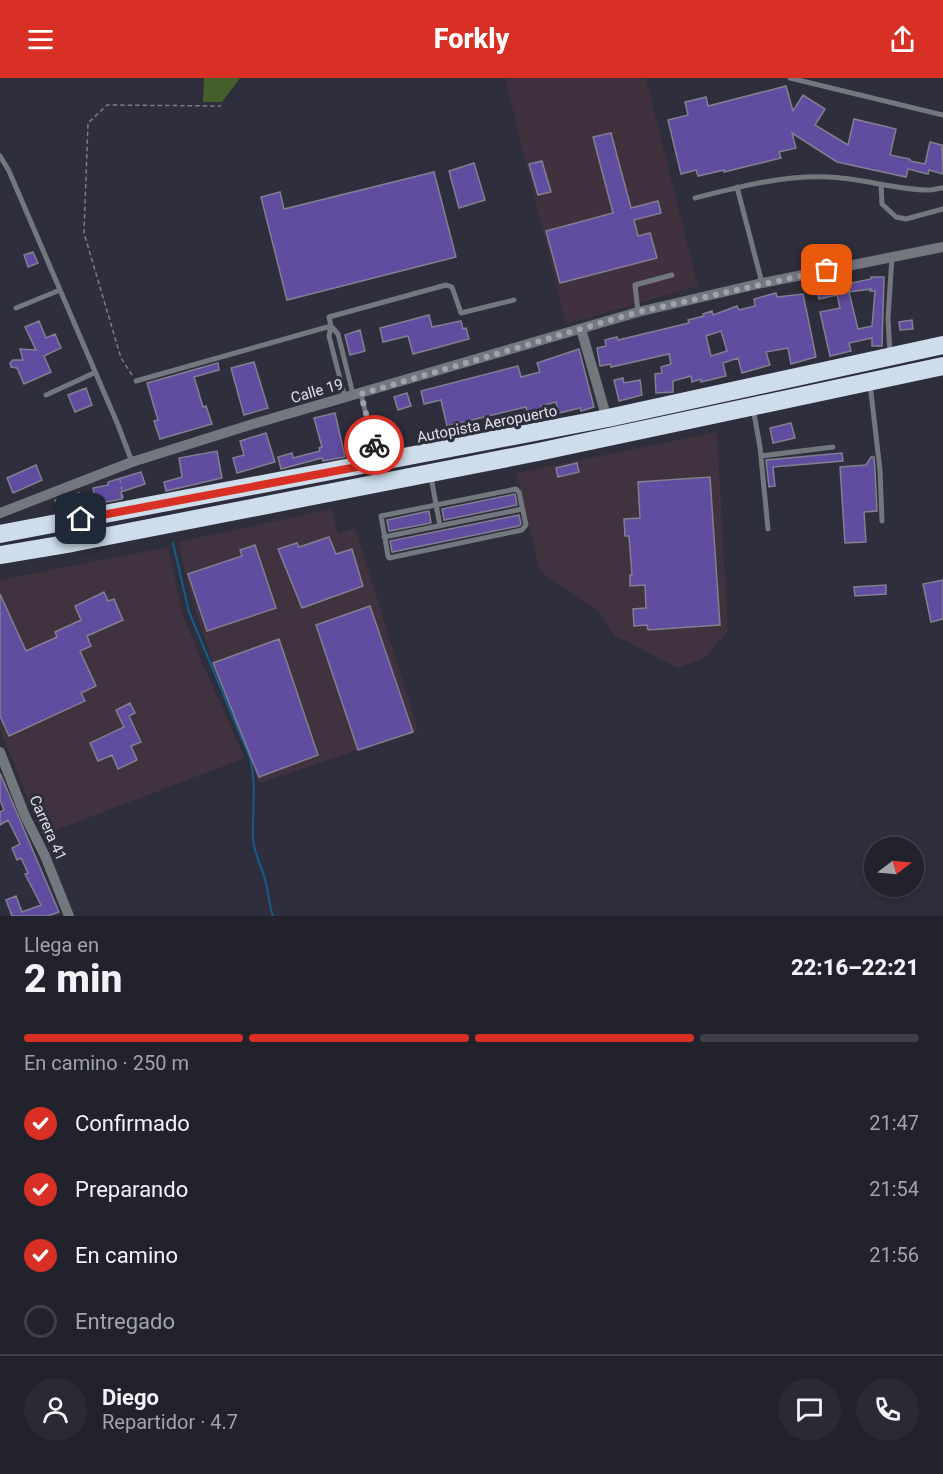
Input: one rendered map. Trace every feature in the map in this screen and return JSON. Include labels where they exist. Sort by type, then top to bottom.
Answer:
[{"type":"highway","name":"Autopista Aeropuerto","points":[[0,534],[607,419],[943,345]]},
{"type":"highway","points":[[0,555],[430,473],[943,366]]},
{"type":"street","name":"Calle 19","points":[[0,513],[132,462],[253,424],[638,312],[762,283],[943,247]]},
{"type":"street","points":[[581,329],[607,419]]},
{"type":"street","name":"Carrera 41","points":[[0,752],[69,916]]},
{"type":"lane","points":[[790,78],[943,115]]},
{"type":"lane","points":[[0,156],[9,171],[132,462]]},
{"type":"lane","points":[[695,198],[767,180],[811,177],[831,177],[919,189],[943,188]]},
{"type":"lane","points":[[880,184],[882,204],[896,217],[906,219],[943,210]]},
{"type":"lane","points":[[737,187],[762,283]]},
{"type":"lane","points":[[890,356],[888,318],[892,256]]},
{"type":"lane","points":[[638,312],[635,285],[672,275]]},
{"type":"lane","points":[[353,396],[338,334],[331,326],[329,317],[446,285],[452,287],[461,313],[514,300]]},
{"type":"lane","points":[[16,308],[60,290]]},
{"type":"lane","points":[[136,381],[331,326]]},
{"type":"lane","points":[[331,326],[328,336],[378,463]]},
{"type":"lane","points":[[46,394],[94,373]]},
{"type":"lane","points":[[870,382],[880,470],[882,521]]},
{"type":"lane","points":[[752,407],[761,456],[768,529]]},
{"type":"lane","points":[[761,456],[833,447]]},
{"type":"lane","points":[[430,473],[440,526]]},
{"type":"lane","points":[[516,489],[519,492],[525,525],[522,530],[389,558],[381,516],[436,506],[516,489]]},
{"type":"lane","points":[[384,537],[522,509]]},
{"type":"path","points":[[136,381],[121,358],[84,233],[88,123],[107,105],[221,106]]},
{"type":"path","points":[[118,467],[125,511]]},
{"type":"shaded area","points":[[505,78],[646,78],[698,286],[566,324]]},
{"type":"shaded area","points":[[717,432],[728,631],[703,659],[678,668],[615,636],[601,614],[540,571],[516,473]]},
{"type":"shaded area","points":[[331,509],[338,534],[355,528],[418,730],[259,783],[213,663],[193,603],[178,542]]},
{"type":"shaded area","points":[[168,547],[183,615],[245,758],[43,835],[0,730],[0,580]]},
{"type":"green space","points":[[204,78],[240,78],[222,102],[203,102]]},
{"type":"building","points":[[786,86],[793,111],[803,95],[825,109],[815,125],[848,145],[854,119],[896,129],[890,155],[910,159],[910,161],[925,164],[930,142],[942,145],[943,174],[929,170],[928,174],[908,169],[906,177],[837,162],[792,133],[796,148],[779,152],[781,158],[724,172],[724,170],[698,176],[696,170],[681,174],[668,120],[688,115],[685,102],[706,97],[708,106]]},
{"type":"building","points":[[611,133],[631,208],[658,201],[661,213],[634,220],[638,236],[650,233],[657,258],[560,283],[546,231],[613,213],[593,137]]},
{"type":"building","points":[[542,161],[551,192],[538,195],[529,164]]},
{"type":"building","points":[[474,163],[485,200],[459,208],[449,171]]},
{"type":"building","points":[[434,172],[456,257],[287,300],[261,197],[280,192],[284,209]]},
{"type":"building","points":[[33,252],[38,263],[28,267],[24,255]]},
{"type":"building","points":[[871,277],[884,277],[882,346],[872,346],[872,338],[849,343],[851,351],[830,356],[820,312],[840,308],[837,295],[819,299],[816,287],[831,283],[832,287],[871,279]],"holes":[[[871,289],[870,291],[875,291],[872,326],[858,329],[849,292]]]},
{"type":"building","points":[[776,293],[777,297],[803,294],[816,357],[791,364],[788,348],[766,352],[770,365],[742,373],[738,358],[723,363],[726,376],[692,382],[691,376],[673,381],[673,392],[656,393],[655,374],[662,373],[661,367],[671,364],[669,354],[611,367],[610,364],[600,366],[597,348],[606,346],[605,340],[617,337],[618,340],[689,323],[688,320],[704,316],[703,314],[712,311],[713,315],[737,306],[739,310],[755,306],[754,299]],"holes":[[[721,331],[727,351],[711,356],[706,336]]]},
{"type":"building","points":[[429,315],[432,327],[461,321],[469,339],[413,354],[408,336],[383,342],[380,328]]},
{"type":"building","points":[[912,320],[913,329],[900,330],[899,322]]},
{"type":"building","points":[[39,321],[46,338],[55,334],[61,348],[44,356],[51,372],[24,384],[17,368],[11,367],[10,363],[13,360],[23,360],[20,349],[36,350],[25,327]]},
{"type":"building","points":[[360,330],[365,351],[350,355],[345,335]]},
{"type":"building","points":[[579,349],[594,407],[559,413],[556,402],[541,406],[544,418],[529,421],[526,407],[447,426],[441,400],[424,404],[421,391],[518,366],[521,377],[540,372],[537,363]]},
{"type":"building","points":[[254,362],[268,408],[244,415],[231,368]]},
{"type":"building","points":[[218,363],[219,370],[194,377],[203,407],[206,406],[212,424],[160,439],[154,421],[158,420],[147,383]]},
{"type":"building","points":[[623,378],[624,383],[640,380],[642,395],[619,401],[614,380]]},
{"type":"building","points":[[86,388],[92,405],[75,412],[68,395]]},
{"type":"building","points":[[407,393],[411,406],[398,410],[394,397]]},
{"type":"building","points":[[335,413],[345,457],[323,461],[322,458],[281,469],[278,457],[292,453],[293,458],[320,451],[319,448],[322,447],[314,418]]},
{"type":"building","points":[[791,423],[795,438],[773,443],[770,428]]},
{"type":"building","points":[[266,433],[275,462],[237,473],[233,458],[244,455],[240,441]]},
{"type":"building","points":[[217,451],[222,478],[166,491],[164,482],[182,477],[179,458]]},
{"type":"building","points":[[842,453],[843,461],[773,467],[775,486],[769,487],[766,460]]},
{"type":"building","points":[[871,457],[874,457],[877,511],[864,512],[866,542],[845,543],[840,467],[866,465]]},
{"type":"building","points":[[577,463],[579,472],[558,477],[556,468]]},
{"type":"building","points":[[36,465],[42,480],[13,493],[7,478]]},
{"type":"building","points":[[141,472],[145,484],[121,492],[122,499],[96,504],[93,488],[108,485],[108,482]]},
{"type":"building","points":[[710,477],[720,625],[648,630],[647,625],[634,626],[633,609],[646,608],[645,585],[630,586],[630,575],[632,575],[629,536],[625,536],[624,519],[640,518],[638,482]]},
{"type":"building","points":[[79,493],[81,500],[58,510],[55,500]]},
{"type":"building","points":[[515,494],[517,505],[444,520],[442,509]]},
{"type":"building","points":[[429,511],[431,523],[389,531],[387,520]]},
{"type":"building","points":[[519,515],[521,524],[519,526],[392,552],[390,541]]},
{"type":"building","points":[[329,537],[336,554],[352,549],[363,586],[302,608],[278,549],[297,543],[299,547]]},
{"type":"building","points":[[255,545],[276,608],[207,631],[188,574],[242,556],[240,550]]},
{"type":"building","points":[[943,580],[943,619],[931,622],[923,584]]},
{"type":"building","points":[[886,585],[886,594],[855,596],[854,587]]},
{"type":"building","points":[[104,592],[108,601],[114,599],[123,620],[87,636],[91,646],[80,651],[96,686],[81,693],[85,701],[9,736],[0,716],[0,594],[26,651],[57,637],[55,632],[81,620],[75,606]]},
{"type":"building","points":[[370,606],[413,732],[358,750],[316,625]]},
{"type":"building","points":[[279,639],[318,755],[259,777],[213,663]]},
{"type":"building","points":[[130,703],[135,713],[129,716],[141,742],[131,746],[137,760],[118,769],[112,755],[98,761],[90,743],[124,727],[116,710]]},
{"type":"building","points":[[0,773],[59,912],[48,916],[12,916],[6,900],[16,896],[22,912],[41,905],[25,874],[28,873],[21,858],[17,860],[12,848],[20,844],[8,820],[0,825],[0,812],[4,810],[0,800]]},
{"type":"waterway","points":[[173,543],[189,612],[250,758],[254,788],[254,844],[265,878],[273,916]]},
{"type":"way so far","points":[[374,445],[361,394],[638,312],[827,270]]},
{"type":"route","points":[[81,519],[378,463],[374,445]]}]
